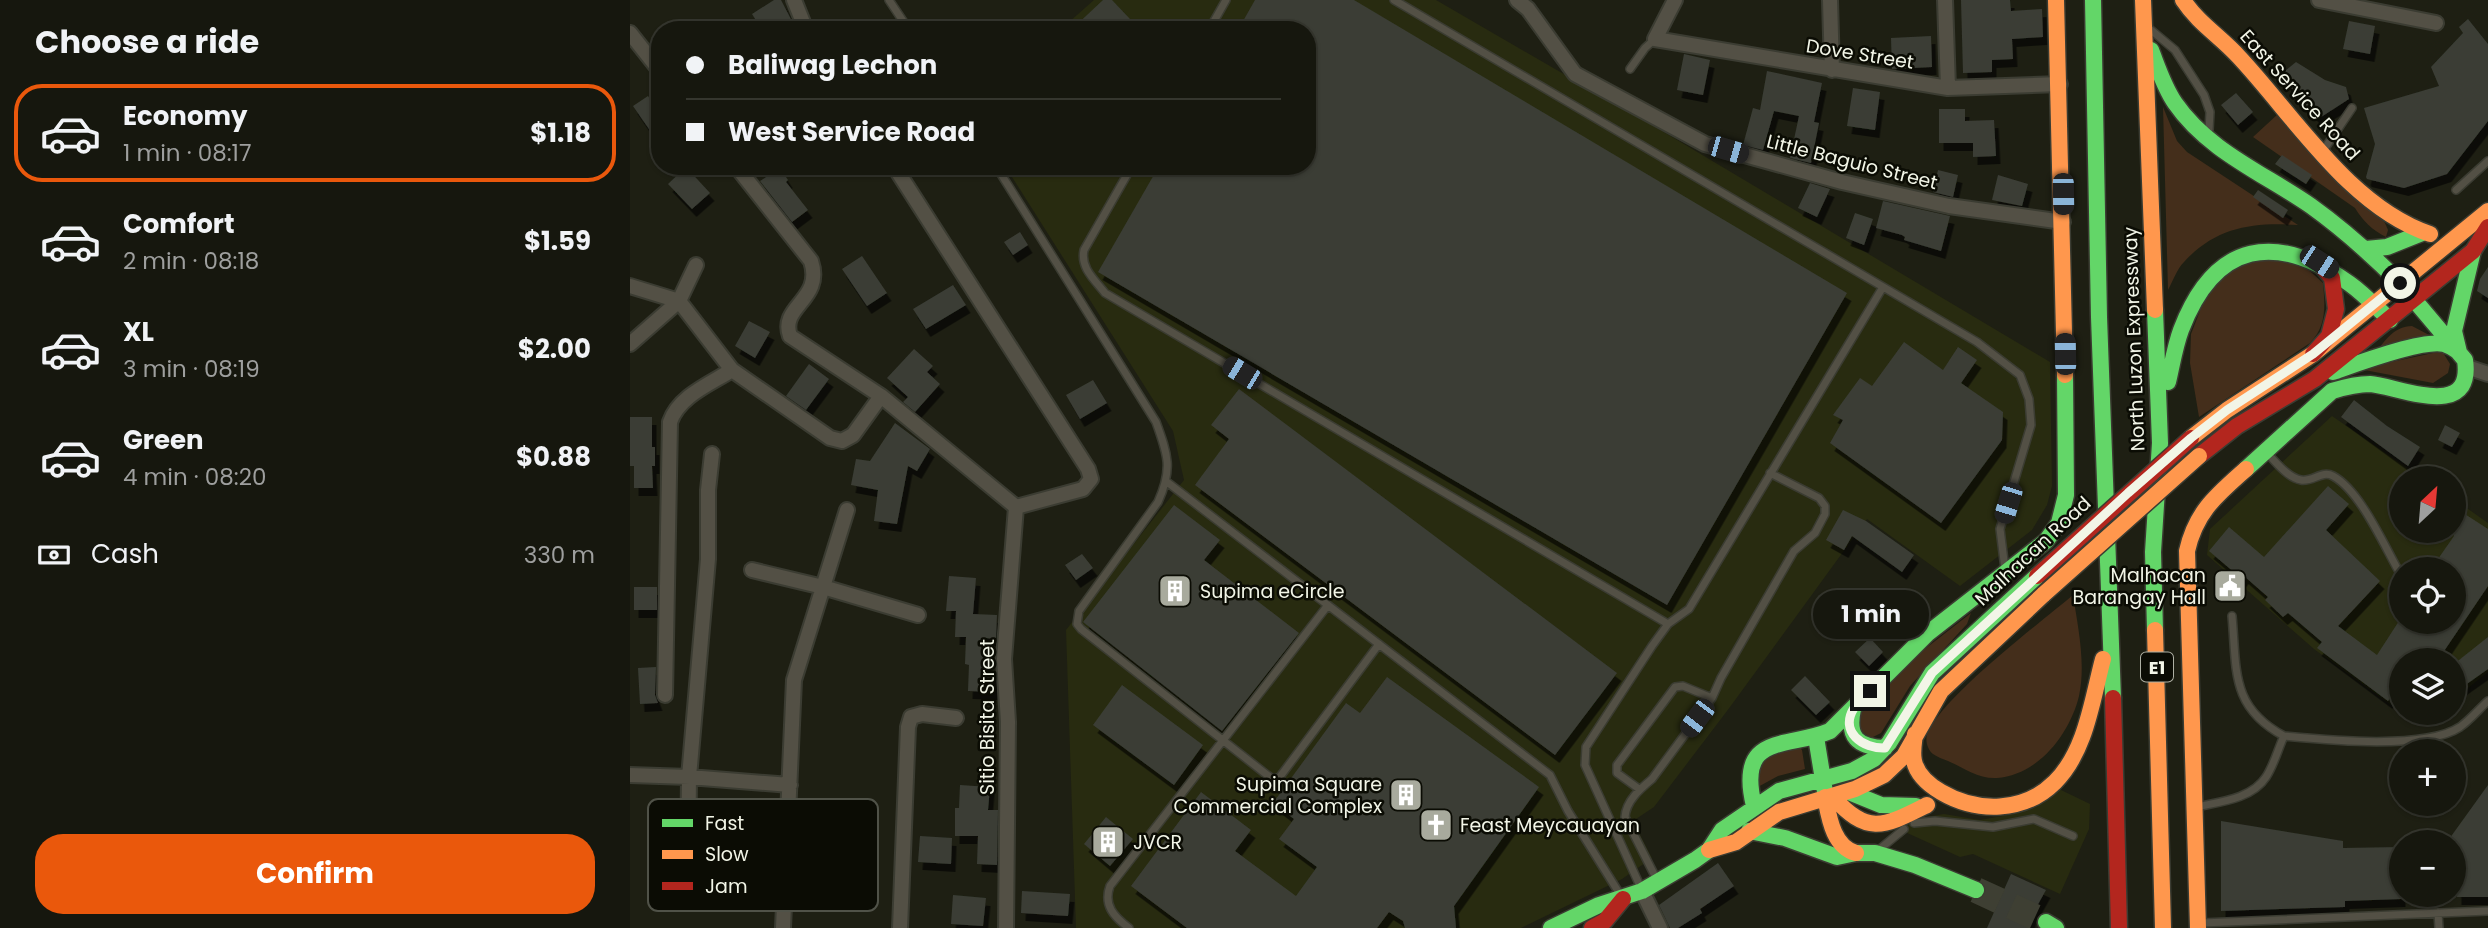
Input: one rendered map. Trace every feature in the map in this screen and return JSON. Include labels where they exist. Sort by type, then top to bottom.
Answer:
[{"type":"main road","points":[[1754,806],[1750,780],[1760,754],[1775,743],[1816,737],[1830,731],[1886,672],[1927,634],[2052,536],[2066,507],[2063,222],[2056,0]]},
{"type":"main road","name":"North Luzon Expressway","points":[[2093,0],[2099,317],[2119,928]]},
{"type":"main road","name":"North Luzon Expressway","points":[[2143,0],[2160,443],[2153,552],[2163,928]]},
{"type":"main road","name":"East Service Road","points":[[2183,0],[2193,15],[2236,54],[2347,177],[2390,215],[2405,227],[2422,233],[2459,233]]},
{"type":"main road","points":[[2144,23],[2155,64],[2167,89],[2183,113],[2209,141],[2299,197],[2366,249],[2415,299],[2459,352]]},
{"type":"main road","name":"Malhacan Road","points":[[1709,850],[1722,830],[1779,791],[1859,768],[1874,759],[1885,748],[1932,673],[2191,438],[2227,410],[2313,354],[2488,211]]},
{"type":"main road","name":"East Service Road","points":[[2390,215],[2399,232],[2400,283]]},
{"type":"main road","points":[[2459,352],[2455,331],[2473,251],[2488,227]]},
{"type":"main road","points":[[2366,249],[2400,244],[2422,233]]},
{"type":"main road","points":[[2160,443],[2172,357],[2186,314],[2203,284],[2227,262],[2246,253],[2264,249],[2291,251],[2319,262],[2353,285],[2390,320]]},
{"type":"main road","name":"Malhacan Road","points":[[1551,928],[1599,905],[1642,891],[1709,850],[1731,844],[1780,811],[1849,792],[1890,770],[1905,753],[1941,691],[2044,594],[2199,456],[2237,426],[2315,379],[2473,251]]},
{"type":"main road","points":[[2313,354],[2329,336],[2336,309],[2332,278],[2319,262]]},
{"type":"main road","points":[[2198,926],[2187,551],[2191,531],[2199,514],[2332,391],[2346,385],[2374,383],[2414,395],[2441,398],[2452,393],[2481,369],[2459,352],[2442,344],[2358,363],[2315,379]]},
{"type":"main road","points":[[1915,734],[1913,752],[1917,769],[1931,786],[1952,799],[1983,807],[2007,806],[2033,798],[2057,780],[2073,754],[2084,726],[2111,623]]},
{"type":"main road","points":[[1853,709],[1850,727],[1855,738],[1868,746],[1885,748]]},
{"type":"main road","points":[[1816,737],[1823,779],[1829,796],[1833,831],[1848,851],[1856,853]]},
{"type":"main road","points":[[1823,779],[1873,804],[1888,807],[1952,799]]},
{"type":"main road","points":[[1829,796],[1845,813],[1871,825],[1882,825],[1896,820],[1927,804]]},
{"type":"main road","points":[[1749,831],[1785,838],[1837,857],[1875,853],[1915,865],[1976,890]]},
{"type":"main road","name":"Malhacan Road","points":[[1592,928],[1605,921],[1623,899]]},
{"type":"street","points":[[794,0],[802,21]]},
{"type":"street","name":"Little Baguio Street","points":[[1517,0],[1528,9],[1575,74],[1705,144],[1842,182],[1948,206],[2063,222]]},
{"type":"street","points":[[1655,39],[1675,0]]},
{"type":"street","points":[[1830,0],[1832,70]]},
{"type":"street","points":[[1944,0],[1948,88]]},
{"type":"street","points":[[2319,0],[2367,5],[2436,23]]},
{"type":"street","points":[[630,33],[651,60]]},
{"type":"street","name":"Dove Street","points":[[1655,39],[1948,88],[2060,84]]},
{"type":"street","points":[[743,175],[811,261],[815,274],[813,284],[790,318],[787,327],[790,336],[881,396],[1016,507],[1083,489],[1091,479],[1088,469],[900,175]]},
{"type":"street","points":[[630,344],[679,301],[696,265]]},
{"type":"street","points":[[630,286],[679,301],[732,370],[830,438],[842,441],[853,435],[881,396]]},
{"type":"street","points":[[665,695],[670,422],[673,412],[682,402],[732,370]]},
{"type":"street","points":[[689,799],[708,559],[708,490],[712,454]]},
{"type":"street","name":"Sitio Bisita Street","points":[[1006,928],[1008,722],[1004,659],[1016,507]]},
{"type":"street","points":[[789,799],[793,680],[847,510]]},
{"type":"street","points":[[752,570],[823,587],[918,615]]},
{"type":"street","points":[[900,928],[908,727],[911,718],[922,715],[956,718]]},
{"type":"street","points":[[630,775],[790,785]]},
{"type":"street","points":[[1642,891],[1660,928]]},
{"type":"lane","points":[[889,0],[903,21]]},
{"type":"lane","points":[[1214,21],[1226,0]]},
{"type":"lane","points":[[1394,0],[1977,342],[2020,375],[2029,399],[2031,425],[2000,529],[2005,573]]},
{"type":"lane","points":[[2144,23],[2175,50],[2204,95],[2210,112],[2209,141]]},
{"type":"lane","points":[[1630,69],[1655,39]]},
{"type":"lane","points":[[2323,152],[2352,108]]},
{"type":"lane","points":[[2456,190],[2488,160]]},
{"type":"lane","points":[[1002,175],[1156,422],[1168,454],[1167,482],[1158,502],[1079,611],[1077,624],[1081,629],[1271,778],[1279,778],[1379,644]]},
{"type":"lane","points":[[1127,175],[1084,250],[1082,260],[1105,293],[1668,624]]},
{"type":"lane","points":[[1642,891],[1585,765],[1586,747],[1668,624],[1689,609],[1884,287]]},
{"type":"lane","points":[[2265,452],[2294,478],[2308,480],[2323,474],[2335,477],[2359,501],[2391,557]]},
{"type":"lane","points":[[1658,882],[1625,817],[1627,806],[1639,789],[1652,779],[1712,698],[1794,551],[1815,533],[1825,514],[1825,506],[1819,499],[1770,473]]},
{"type":"lane","points":[[1167,482],[1550,775],[1623,899]]},
{"type":"lane","points":[[1129,928],[1116,918],[1108,906],[1106,896],[1110,886],[1328,606]]},
{"type":"lane","points":[[2232,616],[2239,690],[2245,703],[2255,714],[2269,728],[2284,736],[2372,741],[2428,738],[2444,735],[2461,726],[2488,701]]},
{"type":"lane","points":[[1639,789],[1618,773],[1617,765],[1675,687],[1683,686],[1712,698]]},
{"type":"lane","points":[[2194,808],[2243,795],[2256,788],[2266,778],[2284,736]]},
{"type":"lane","points":[[1927,804],[1935,821]]},
{"type":"lane","points":[[1875,853],[1912,824],[1935,821],[1993,827],[2034,819],[2073,836]]},
{"type":"lane","points":[[2198,926],[2488,911]]},
{"type":"lane","points":[[2438,913],[2439,928]]},
{"type":"shaded area","points":[[1094,0],[1436,0],[2050,362],[2052,486],[2047,505],[2032,530],[1960,586],[1867,519],[1654,807],[1633,821],[1652,858],[1622,879],[1521,928],[1076,928],[1066,630],[1184,480],[1173,431],[1011,175],[1316,175],[1316,21],[1070,21]]},
{"type":"shaded area","points":[[2163,107],[2177,141],[2187,152],[2298,225],[2251,226],[2222,234],[2196,250],[2184,262],[2168,290]]},
{"type":"shaded area","points":[[2278,114],[2385,223],[2388,230],[2386,237],[2368,225],[2355,208],[2253,137]]},
{"type":"shaded area","points":[[2255,257],[2301,263],[2323,283],[2322,322],[2310,343],[2199,417],[2190,363],[2191,334],[2210,285]]},
{"type":"shaded area","points":[[2412,326],[2431,336],[2376,352],[2396,331]]},
{"type":"shaded area","points":[[2442,351],[2450,364],[2448,373],[2433,383],[2359,369]]},
{"type":"shaded area","points":[[2332,416],[2405,466],[2389,466],[2389,543],[2466,543],[2466,507],[2488,523],[2488,672],[2466,689],[2466,648],[2389,648],[2389,703],[2314,649],[2207,555],[2210,529]]},
{"type":"shaded area","points":[[2073,595],[2080,646],[2081,684],[2075,710],[2050,750],[2026,769],[1997,778],[1977,775],[1933,754],[1927,745],[1927,735],[1951,701],[1992,662]]},
{"type":"shaded area","points":[[1971,613],[1967,624],[1910,686],[1881,733],[1871,738],[1858,729],[1861,713],[1921,652]]},
{"type":"shaded area","points":[[1796,744],[1802,750],[1805,769],[1778,776],[1756,788],[1762,761]]},
{"type":"shaded area","points":[[2059,789],[2090,804],[2089,829],[2060,894],[1973,854],[1960,857],[1894,827],[1907,820],[1944,814],[1980,820],[2002,816]]},
{"type":"building","points":[[774,0],[781,0],[792,21],[756,21],[752,14]]},
{"type":"building","points":[[1103,0],[1112,0],[1130,19],[1128,21],[1081,21]]},
{"type":"building","points":[[1255,0],[1354,0],[1847,293],[1667,605],[1098,272],[1154,175],[1316,175],[1316,21],[1243,21]]},
{"type":"building","points":[[1961,0],[2010,0],[2011,11],[2042,9],[2043,37],[2012,39],[2013,59],[1992,60],[1992,72],[1963,73]]},
{"type":"building","points":[[2468,19],[2488,44],[2488,121],[2447,174],[2404,188],[2367,179],[2375,144],[2364,108],[2439,86],[2431,67],[2463,33],[2459,27]]},
{"type":"building","points":[[2349,21],[2375,26],[2370,54],[2343,49]]},
{"type":"building","points":[[1931,36],[1932,67],[1892,69],[1891,38]]},
{"type":"building","points":[[1684,54],[1710,60],[1703,95],[1677,90]]},
{"type":"building","points":[[2296,62],[2325,80],[2346,87],[2349,99],[2318,119],[2280,75]]},
{"type":"building","points":[[1767,71],[1822,83],[1814,122],[1819,123],[1811,163],[1790,158],[1799,116],[1774,111],[1763,150],[1743,145],[1753,108],[1760,110]]},
{"type":"building","points":[[1853,88],[1880,92],[1875,130],[1847,126]]},
{"type":"building","points":[[2236,93],[2253,112],[2238,125],[2221,105]]},
{"type":"building","points":[[648,96],[651,100],[651,132],[633,106]]},
{"type":"building","points":[[1939,109],[1965,109],[1965,121],[1994,120],[1996,156],[1973,157],[1973,143],[1939,143]]},
{"type":"building","points":[[2282,155],[2312,175],[2306,184],[2275,164]]},
{"type":"building","points":[[1938,170],[1958,175],[1953,197],[1933,192]]},
{"type":"building","points":[[678,175],[693,175],[710,193],[692,209],[668,184]]},
{"type":"building","points":[[769,175],[785,175],[788,180],[786,182],[808,210],[792,222],[760,181]]},
{"type":"building","points":[[1998,175],[2028,184],[2022,206],[1992,200]]},
{"type":"building","points":[[1810,183],[1830,189],[1817,217],[1798,208]]},
{"type":"building","points":[[2258,190],[2288,210],[2283,218],[2253,197]]},
{"type":"building","points":[[1883,201],[1950,216],[1941,251],[1876,228]]},
{"type":"building","points":[[1855,213],[1873,219],[1864,245],[1846,238]]},
{"type":"building","points":[[1020,232],[1028,245],[1013,255],[1004,242]]},
{"type":"building","points":[[862,256],[887,293],[867,306],[842,269]]},
{"type":"building","points":[[2488,267],[2488,298],[2477,291],[2480,279]]},
{"type":"building","points":[[953,285],[966,305],[926,329],[913,309]]},
{"type":"building","points":[[749,321],[770,332],[755,358],[735,346]]},
{"type":"building","points":[[1904,342],[1943,370],[1958,347],[1977,360],[1961,383],[2003,412],[2002,440],[1941,523],[1830,443],[1843,420],[1833,415],[1860,378],[1872,386]]},
{"type":"building","points":[[914,349],[933,366],[927,372],[940,384],[915,412],[903,402],[908,397],[887,378]]},
{"type":"building","points":[[809,364],[829,379],[806,410],[786,396]]},
{"type":"building","points":[[1093,380],[1107,403],[1080,419],[1066,395]]},
{"type":"building","points":[[1239,389],[1617,673],[1555,755],[1195,485],[1229,439],[1211,425]]},
{"type":"building","points":[[2354,400],[2420,447],[2408,466],[2341,417]]},
{"type":"building","points":[[630,417],[652,417],[652,447],[655,447],[653,488],[634,488],[634,466],[630,466]]},
{"type":"building","points":[[895,423],[930,449],[917,471],[908,466],[897,524],[874,521],[878,490],[851,485],[856,459],[870,461]]},
{"type":"building","points":[[2445,425],[2460,433],[2452,447],[2438,440]]},
{"type":"building","points":[[2328,486],[2349,504],[2326,530],[2380,581],[2338,626],[2377,655],[2391,634],[2456,634],[2446,648],[2389,648],[2388,701],[2317,648],[2322,642],[2288,613],[2283,617],[2265,600],[2268,597],[2209,551],[2229,527],[2264,557]]},
{"type":"building","name":"Supima eCircle","points":[[1174,505],[1220,540],[1204,560],[1299,633],[1222,731],[1083,622]]},
{"type":"building","points":[[1843,510],[1866,521],[1914,555],[1902,572],[1852,536],[1844,550],[1826,540]]},
{"type":"building","points":[[2466,515],[2488,529],[2488,586],[2466,619],[2466,557],[2439,557],[2449,543],[2466,543]]},
{"type":"building","points":[[1082,554],[1093,568],[1076,580],[1065,565]]},
{"type":"building","points":[[949,576],[976,578],[973,614],[997,615],[996,639],[986,638],[984,672],[993,672],[993,692],[968,691],[966,637],[955,637],[956,611],[946,611]]},
{"type":"building","points":[[634,587],[657,587],[657,610],[634,610]]},
{"type":"building","points":[[1909,590],[1926,608],[1909,624],[1893,606]]},
{"type":"building","points":[[2488,637],[2488,669],[2466,685],[2466,654]]},
{"type":"building","points":[[1870,638],[1883,652],[1869,666],[1855,652]]},
{"type":"building","points":[[656,667],[655,695],[658,703],[640,704],[638,668]]},
{"type":"building","points":[[1805,676],[1830,702],[1816,715],[1791,690]]},
{"type":"building","name":"Supima Square Commercial Complex","points":[[1387,677],[1539,787],[1454,906],[1456,928],[1405,928],[1403,921],[1389,912],[1377,928],[1187,928],[1131,886],[1201,792],[1251,830],[1235,851],[1296,896],[1317,867],[1279,839],[1294,819],[1273,803],[1346,703],[1360,713]]},
{"type":"building","points":[[1122,685],[1203,745],[1174,785],[1093,725]]},
{"type":"building","points":[[960,785],[990,787],[988,810],[998,810],[997,865],[977,864],[978,836],[955,836],[955,808],[959,808]]},
{"type":"building","points":[[2488,785],[2488,897],[2466,897],[2466,830],[2456,830]]},
{"type":"building","name":"JVCR","points":[[1106,817],[1133,839],[1110,866],[1084,844]]},
{"type":"building","points":[[2221,821],[2343,841],[2343,848],[2389,847],[2389,899],[2345,901],[2345,907],[2221,911]]},
{"type":"building","points":[[920,836],[952,838],[951,864],[918,862]]},
{"type":"building","points":[[1718,863],[1734,886],[1700,909],[1702,913],[1678,928],[1670,928],[1659,905]]},
{"type":"building","points":[[2011,874],[2046,890],[2028,928],[1987,928]]},
{"type":"building","points":[[1022,891],[1070,894],[1068,916],[1021,913]]},
{"type":"building","points":[[953,895],[986,898],[983,926],[951,924]]},
{"type":"tunnel","points":[[1976,890],[2046,922]]},
{"type":"traffic: fast","points":[[2093,0],[2099,317],[2113,698]]},
{"type":"traffic: fast","points":[[2151,50],[2171,97],[2188,120],[2204,135],[2323,215],[2400,283]]},
{"type":"traffic: fast","points":[[2366,249],[2387,247],[2422,233]]},
{"type":"traffic: fast","points":[[2459,352],[2454,331],[2473,251]]},
{"type":"traffic: fast","points":[[2168,382],[2179,336],[2195,300],[2211,278],[2230,262],[2250,254],[2273,252],[2297,256],[2323,267],[2355,288],[2390,320]]},
{"type":"traffic: fast","points":[[2246,469],[2332,391],[2370,384],[2431,396],[2446,395],[2458,390],[2465,379],[2465,360],[2400,283]]},
{"type":"traffic: fast","points":[[2155,310],[2160,443],[2153,552],[2155,630]]},
{"type":"traffic: fast","points":[[2333,372],[2421,345],[2444,344],[2459,352]]},
{"type":"traffic: fast","points":[[1754,806],[1750,782],[1752,766],[1759,754],[1782,743],[1830,731],[1927,634],[2046,541],[2059,523],[2066,495],[2065,375]]},
{"type":"traffic: fast","points":[[1551,928],[1599,905],[1642,891],[1695,860],[1709,850],[1722,830],[1779,791],[1852,771],[1874,759],[1889,743],[1932,673],[2037,576]]},
{"type":"traffic: fast","points":[[1853,709],[1852,727],[1856,739],[1867,745],[1885,748]]},
{"type":"traffic: fast","points":[[1816,737],[1825,792]]},
{"type":"traffic: fast","points":[[1849,792],[1881,805],[1916,806]]},
{"type":"traffic: fast","points":[[1749,831],[1785,838],[1837,857],[1875,853],[1915,865],[1976,890]]},
{"type":"traffic: fast","points":[[2046,922],[2056,928]]},
{"type":"traffic: slow","points":[[2056,0],[2065,375]]},
{"type":"traffic: slow","points":[[2143,0],[2155,310]]},
{"type":"traffic: slow","points":[[2183,0],[2239,57],[2325,158],[2349,182],[2401,221],[2430,234]]},
{"type":"traffic: slow","points":[[2191,438],[2227,410],[2313,354],[2488,211]]},
{"type":"traffic: slow","points":[[2044,594],[2199,456]]},
{"type":"traffic: slow","points":[[2198,928],[2187,551],[2202,514],[2246,469]]},
{"type":"traffic: slow","points":[[1709,850],[1736,842],[1779,812],[1855,789],[1884,775],[1904,756],[1941,691],[2044,594]]},
{"type":"traffic: slow","points":[[2155,630],[2163,928]]},
{"type":"traffic: slow","points":[[1915,734],[1913,754],[1916,766],[1924,779],[1941,792],[1970,804],[1985,806],[2029,800],[2055,782],[2074,755],[2086,724],[2103,659]]},
{"type":"traffic: slow","points":[[1832,796],[1856,817],[1876,824],[1899,818],[1927,805]]},
{"type":"traffic: slow","points":[[1825,797],[1837,838],[1848,850],[1856,853]]},
{"type":"traffic: jam","points":[[2199,456],[2237,426],[2315,379],[2473,251],[2488,227]]},
{"type":"traffic: jam","points":[[2313,354],[2329,336],[2336,309],[2332,278],[2320,264]]},
{"type":"traffic: jam","points":[[2037,576],[2191,438]]},
{"type":"traffic: jam","points":[[2113,698],[2119,928]]},
{"type":"traffic: jam","points":[[1592,928],[1605,921],[1623,899]]},
{"type":"place","name":"Malhacan Barangay Hall","points":[[2230,586]]},
{"type":"place","name":"Supima eCircle","points":[[1175,591]]},
{"type":"place","name":"Supima Square Commercial Complex","points":[[1406,795]]},
{"type":"place","name":"Feast Meycauayan","points":[[1436,825]]},
{"type":"place","name":"JVCR","points":[[1108,842]]},
{"type":"route","points":[[1870,691],[1853,709],[1850,730],[1863,744],[1885,748],[1932,673],[2128,493],[2227,410],[2313,354],[2400,283]]}]
